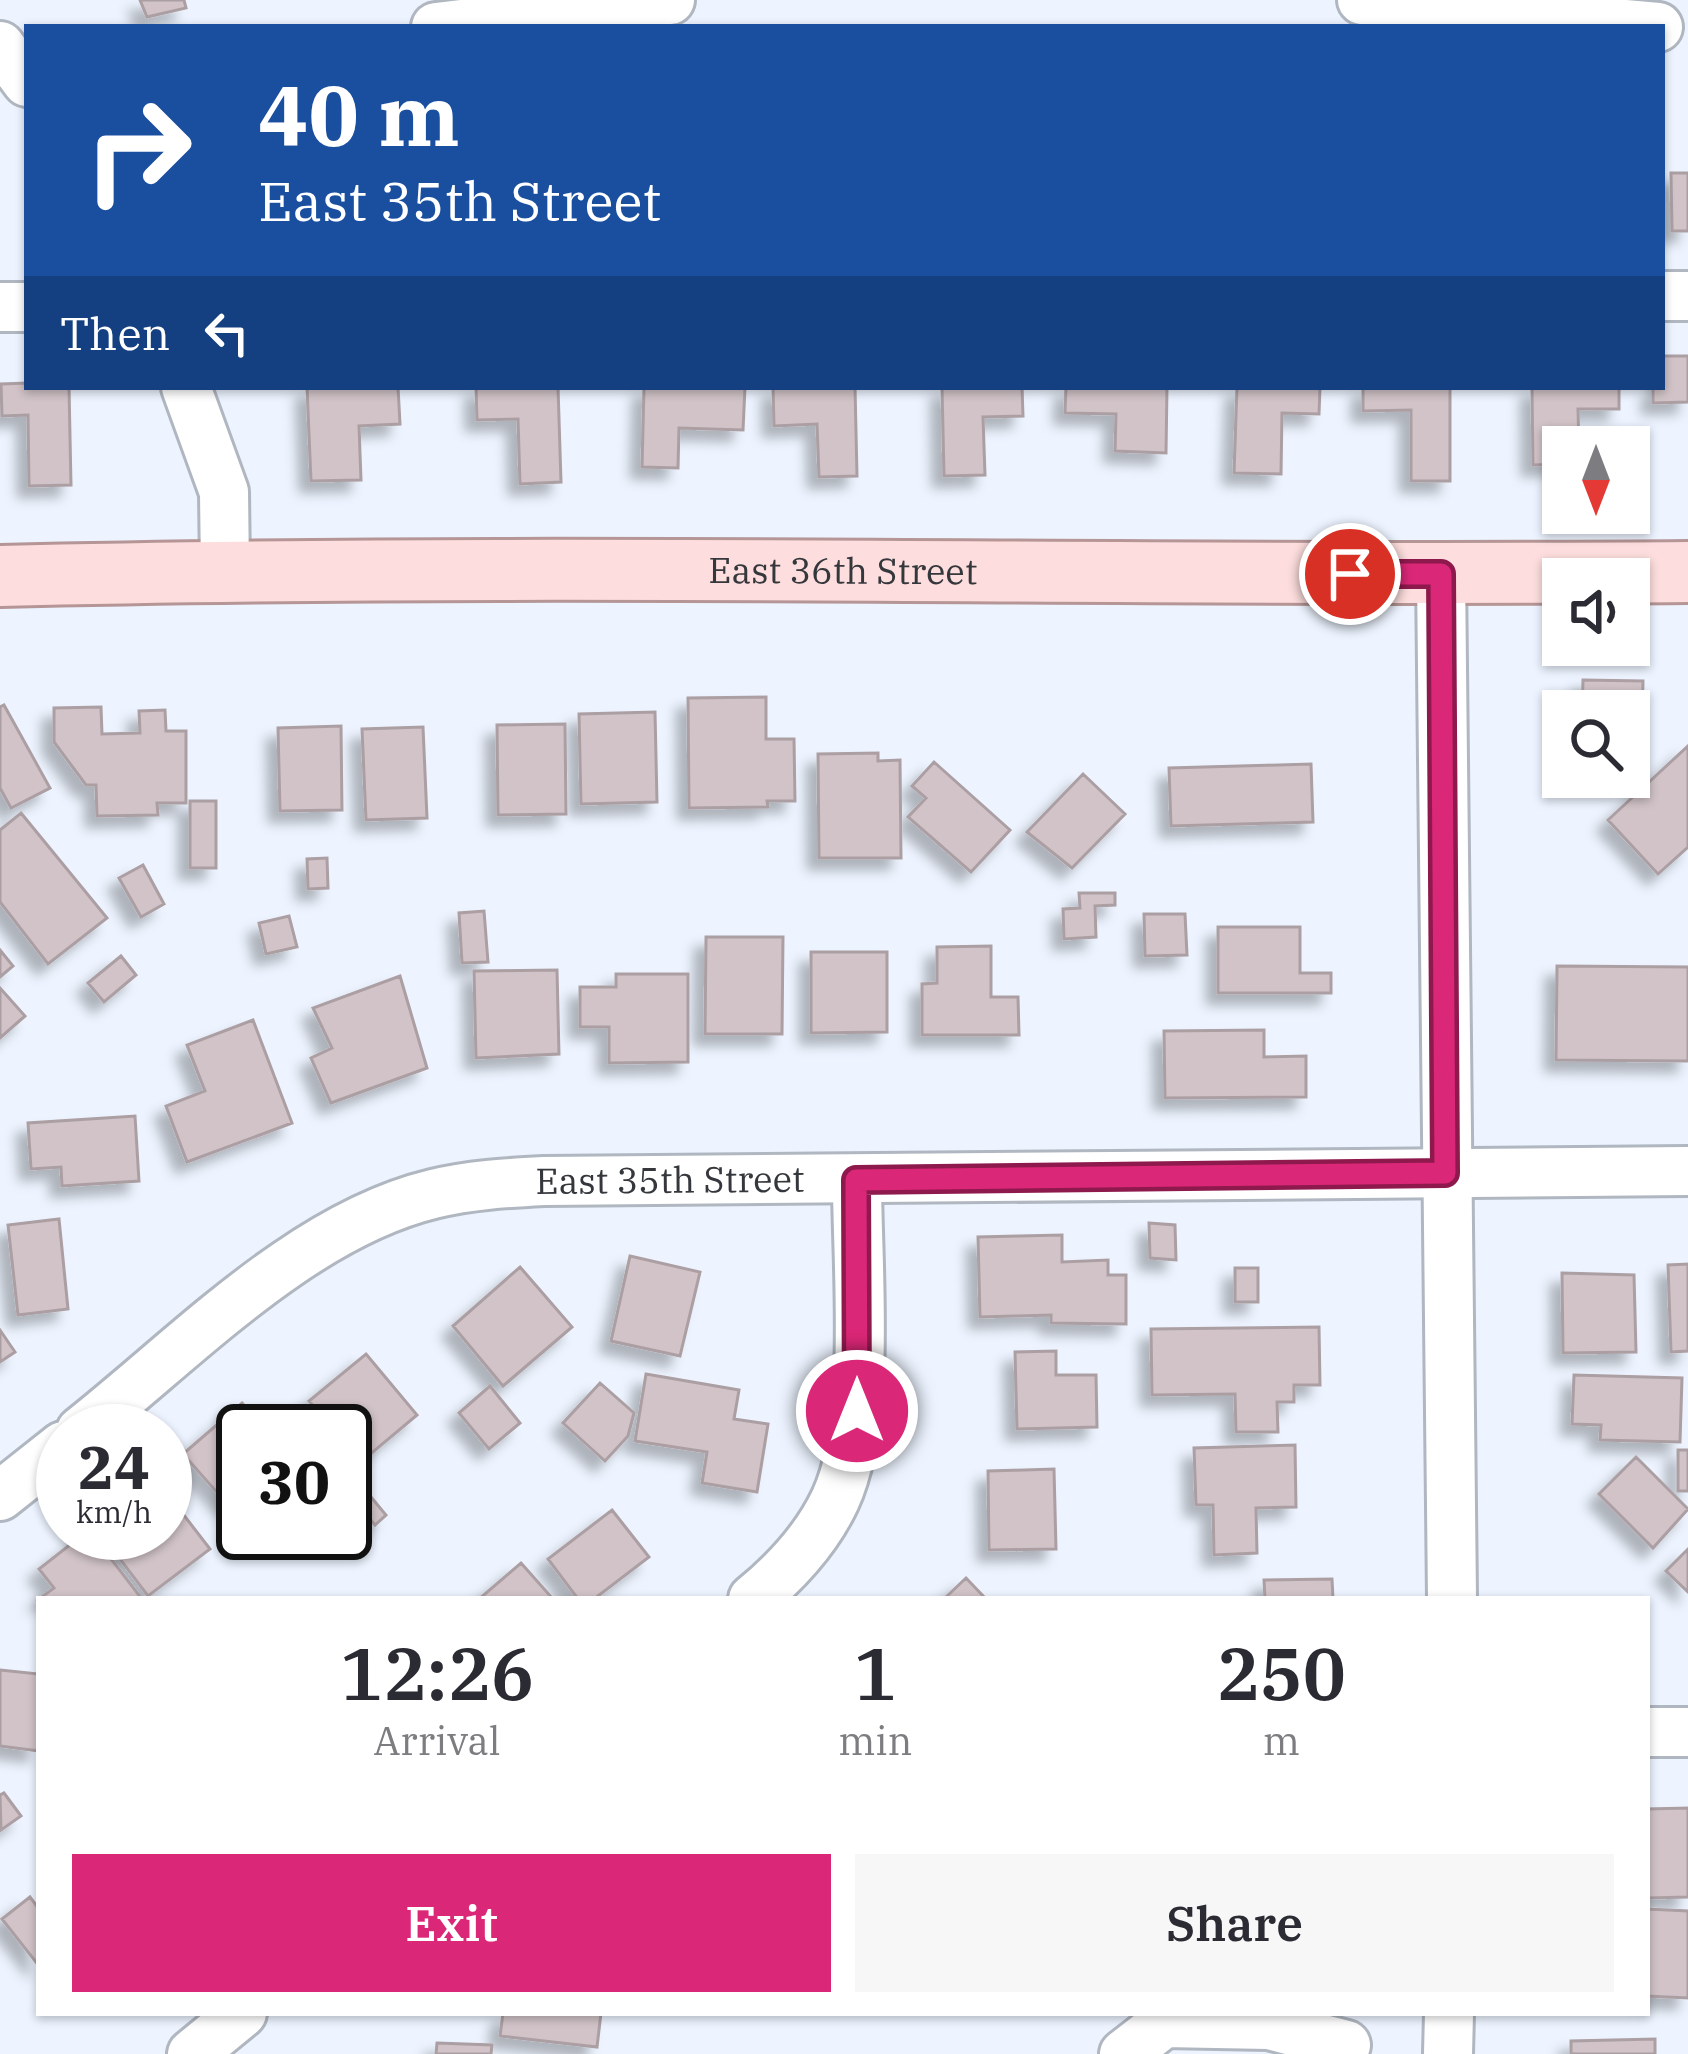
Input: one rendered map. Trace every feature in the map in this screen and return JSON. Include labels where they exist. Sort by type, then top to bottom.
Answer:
[{"type":"main road","name":"East 36th Street","points":[[0,576],[225,570],[1688,572]]},
{"type":"street","points":[[462,24],[670,0]]},
{"type":"street","points":[[1362,0],[1627,24]]},
{"type":"street","points":[[0,46],[24,78]]},
{"type":"street","points":[[187,390],[224,493],[225,570]]},
{"type":"street","points":[[1441,574],[1452,1596]]},
{"type":"street","name":"East 35th Street","points":[[114,1404],[277,1271],[335,1232],[377,1213],[472,1185],[1688,1172]]},
{"type":"street","points":[[756,1596],[811,1541],[836,1499],[849,1456],[857,1411],[856,1180]]},
{"type":"street","points":[[0,1496],[36,1467]]},
{"type":"street","points":[[1650,1732],[1688,1732]]},
{"type":"street","points":[[191,2054],[238,2016]]},
{"type":"street","points":[[1448,2054],[1449,2016]]},
{"type":"street","points":[[1124,2054],[1164,2023],[1269,2025],[1346,2045]]},
{"type":"building","points":[[140,0],[184,0],[186,8],[147,17]]},
{"type":"building","points":[[1671,173],[1688,173],[1688,231],[1672,231]]},
{"type":"building","points":[[1665,356],[1688,356],[1688,402],[1653,403],[1653,390],[1665,390]]},
{"type":"building","points":[[24,383],[24,390],[69,390],[71,485],[29,486],[28,415],[2,416],[1,384]]},
{"type":"building","points":[[307,390],[398,390],[400,424],[359,426],[361,480],[311,481]]},
{"type":"building","points":[[476,390],[558,390],[561,482],[520,484],[518,419],[477,420]]},
{"type":"building","points":[[644,390],[745,390],[743,430],[679,428],[678,468],[642,467]]},
{"type":"building","points":[[773,390],[855,390],[857,476],[819,477],[817,424],[774,426]]},
{"type":"building","points":[[942,390],[1022,390],[1023,416],[983,417],[985,475],[944,476]]},
{"type":"building","points":[[1066,390],[1167,390],[1166,453],[1115,451],[1116,414],[1065,413]]},
{"type":"building","points":[[1237,390],[1320,390],[1319,414],[1282,413],[1281,474],[1234,473]]},
{"type":"building","points":[[1363,390],[1450,390],[1450,481],[1411,481],[1411,410],[1363,411]]},
{"type":"building","points":[[1532,390],[1619,390],[1619,409],[1578,409],[1578,426],[1542,426],[1542,465],[1533,465]]},
{"type":"building","points":[[1583,680],[1643,681],[1643,690],[1583,690]]},
{"type":"building","points":[[766,697],[766,739],[794,739],[795,801],[767,801],[768,807],[689,808],[688,698]]},
{"type":"building","points":[[4,705],[50,788],[11,808],[0,788],[0,707]]},
{"type":"building","points":[[101,707],[102,734],[140,733],[139,711],[165,710],[166,731],[186,731],[186,803],[157,803],[158,815],[97,816],[96,785],[86,785],[54,742],[54,708]]},
{"type":"building","points":[[655,712],[657,802],[581,804],[579,714]]},
{"type":"building","points":[[565,724],[566,814],[498,815],[497,725]]},
{"type":"building","points":[[341,726],[342,810],[280,811],[278,728]]},
{"type":"building","points":[[423,727],[427,818],[366,820],[362,729]]},
{"type":"building","points":[[1688,746],[1688,847],[1658,874],[1608,820],[1632,798],[1650,798],[1650,781]]},
{"type":"building","points":[[878,753],[878,761],[900,760],[901,858],[819,858],[818,754]]},
{"type":"building","points":[[934,762],[1010,830],[971,872],[908,817],[926,798],[912,786]]},
{"type":"building","points":[[1311,764],[1313,822],[1171,826],[1169,768]]},
{"type":"building","points":[[1083,774],[1125,814],[1072,868],[1027,832]]},
{"type":"building","points":[[190,801],[216,801],[216,868],[190,868]]},
{"type":"building","points":[[21,813],[107,918],[48,964],[0,902],[0,830]]},
{"type":"building","points":[[327,858],[328,888],[308,889],[307,859]]},
{"type":"building","points":[[143,865],[164,904],[141,917],[119,878]]},
{"type":"building","points":[[1079,893],[1115,893],[1115,905],[1095,906],[1096,937],[1064,939],[1063,909],[1080,908]]},
{"type":"building","points":[[484,911],[488,962],[462,963],[459,913]]},
{"type":"building","points":[[1144,914],[1185,914],[1187,955],[1145,956]]},
{"type":"building","points":[[289,916],[297,947],[266,954],[259,923]]},
{"type":"building","points":[[1218,927],[1300,927],[1300,973],[1331,973],[1331,993],[1218,993]]},
{"type":"building","points":[[706,937],[783,937],[782,1034],[705,1034]]},
{"type":"building","points":[[991,946],[991,997],[1018,997],[1019,1035],[922,1035],[922,984],[937,983],[937,947]]},
{"type":"building","points":[[0,950],[13,966],[0,977]]},
{"type":"building","points":[[811,952],[887,952],[887,1032],[811,1033]]},
{"type":"building","points":[[121,956],[136,975],[104,1002],[88,983]]},
{"type":"building","points":[[1557,966],[1688,967],[1688,1061],[1556,1060]]},
{"type":"building","points":[[557,970],[559,1054],[476,1058],[474,971]]},
{"type":"building","points":[[616,974],[688,974],[688,1062],[609,1063],[609,1027],[580,1027],[580,987],[616,987]]},
{"type":"building","points":[[400,976],[427,1068],[331,1103],[311,1058],[332,1048],[313,1008]]},
{"type":"building","points":[[0,988],[25,1016],[0,1038]]},
{"type":"building","points":[[253,1020],[292,1123],[187,1162],[166,1106],[205,1091],[187,1045]]},
{"type":"building","points":[[1264,1030],[1264,1057],[1306,1056],[1306,1097],[1165,1098],[1164,1031]]},
{"type":"building","points":[[135,1116],[139,1181],[62,1186],[61,1167],[31,1169],[28,1123]]},
{"type":"building","points":[[59,1219],[68,1309],[18,1315],[8,1225]]},
{"type":"building","points":[[1149,1223],[1175,1225],[1176,1260],[1150,1258]]},
{"type":"building","points":[[1062,1235],[1062,1262],[1108,1260],[1108,1275],[1126,1275],[1126,1324],[1051,1323],[1051,1315],[980,1317],[978,1237]]},
{"type":"building","points":[[630,1256],[700,1272],[680,1356],[611,1341]]},
{"type":"building","points":[[1688,1264],[1688,1351],[1671,1352],[1668,1265]]},
{"type":"building","points":[[520,1267],[572,1327],[503,1386],[453,1326]]},
{"type":"building","points":[[1235,1268],[1258,1268],[1258,1302],[1235,1302]]},
{"type":"building","points":[[1562,1273],[1634,1275],[1636,1352],[1563,1353]]},
{"type":"building","points":[[1319,1327],[1320,1385],[1294,1385],[1294,1402],[1277,1402],[1278,1432],[1236,1432],[1235,1394],[1152,1395],[1151,1329]]},
{"type":"building","points":[[0,1330],[15,1352],[0,1362]]},
{"type":"building","points":[[1056,1351],[1056,1375],[1096,1375],[1097,1427],[1017,1429],[1015,1352]]},
{"type":"building","points":[[366,1354],[417,1415],[372,1453],[372,1404],[309,1401]]},
{"type":"building","points":[[646,1374],[739,1390],[734,1419],[768,1424],[757,1492],[702,1483],[707,1452],[635,1441]]},
{"type":"building","points":[[1574,1375],[1682,1378],[1680,1442],[1600,1440],[1601,1425],[1572,1424]]},
{"type":"building","points":[[600,1383],[634,1413],[628,1436],[605,1461],[563,1423]]},
{"type":"building","points":[[490,1386],[520,1423],[489,1449],[459,1413]]},
{"type":"building","points":[[216,1425],[216,1491],[192,1464],[192,1446]]},
{"type":"building","points":[[1295,1445],[1296,1507],[1256,1508],[1257,1553],[1214,1555],[1213,1505],[1196,1505],[1194,1448]]},
{"type":"building","points":[[1678,1450],[1688,1450],[1688,1491],[1678,1491]]},
{"type":"building","points":[[1636,1457],[1688,1509],[1653,1548],[1599,1494]]},
{"type":"building","points":[[1054,1469],[1056,1549],[989,1550],[988,1471]]},
{"type":"building","points":[[372,1498],[386,1515],[375,1525],[372,1521]]},
{"type":"building","points":[[612,1510],[649,1557],[598,1596],[576,1596],[548,1559]]},
{"type":"building","points":[[192,1526],[210,1549],[148,1596],[121,1560],[192,1560]]},
{"type":"building","points":[[1688,1549],[1688,1592],[1666,1571]]},
{"type":"building","points":[[50,1560],[112,1560],[140,1596],[43,1596],[54,1588],[39,1569]]},
{"type":"building","points":[[521,1563],[550,1596],[482,1596]]},
{"type":"building","points":[[966,1578],[983,1596],[947,1596]]},
{"type":"building","points":[[1332,1579],[1333,1596],[1265,1596],[1264,1580]]},
{"type":"building","points":[[0,1670],[36,1674],[36,1751],[0,1746]]},
{"type":"building","points":[[4,1793],[21,1816],[1,1830],[0,1795]]},
{"type":"building","points":[[1688,1808],[1688,1897],[1650,1898],[1650,1809]]},
{"type":"building","points":[[30,1897],[36,1905],[36,1962],[2,1919]]},
{"type":"building","points":[[1650,1909],[1688,1911],[1688,1998],[1650,1996]]},
{"type":"building","points":[[503,2016],[601,2016],[597,2047],[500,2036]]},
{"type":"building","points":[[1655,2039],[1655,2054],[1571,2054],[1571,2041]]},
{"type":"building","points":[[437,2043],[492,2045],[491,2054],[436,2054]]},
{"type":"route","points":[[857,1411],[856,1180],[1445,1173],[1441,574],[1350,574]]}]
